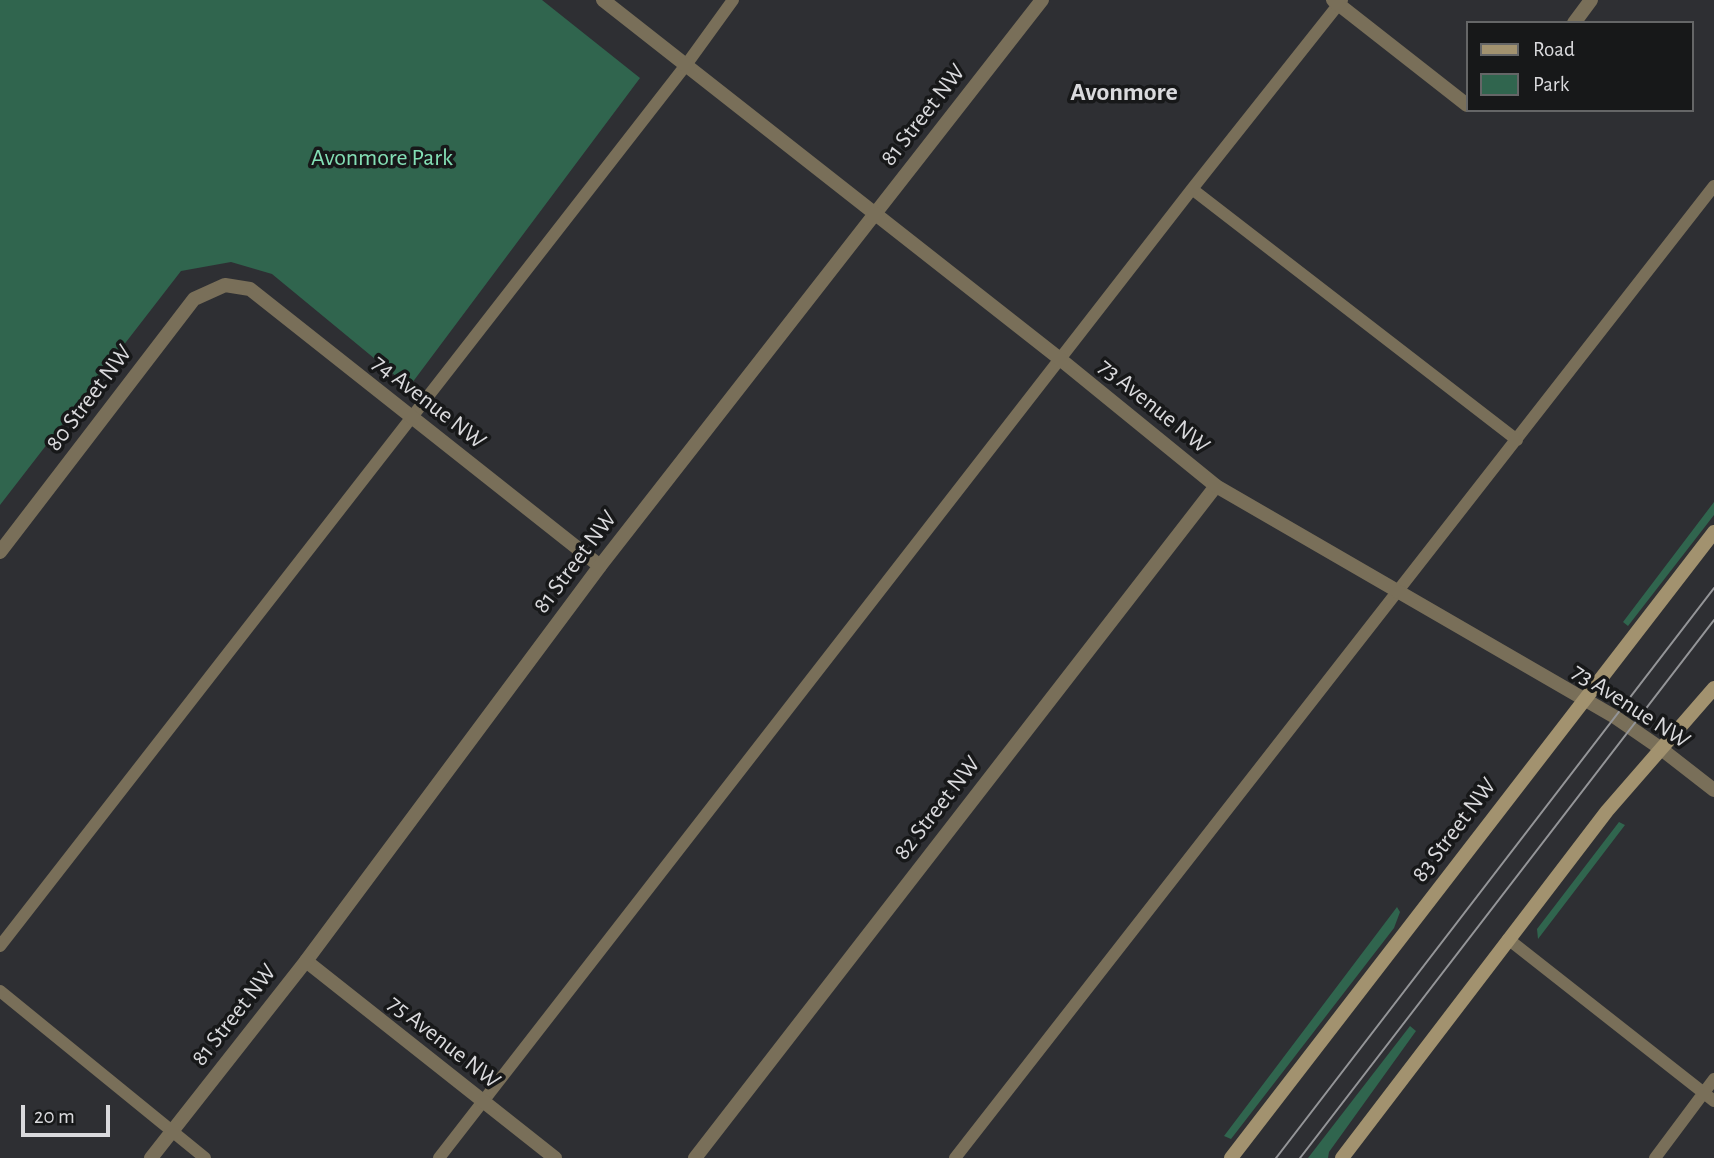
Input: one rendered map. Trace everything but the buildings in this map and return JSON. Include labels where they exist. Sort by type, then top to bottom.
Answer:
[{"type":"main road","name":"83 Street NW","points":[[1231,1158],[1714,532]]},
{"type":"main road","points":[[1342,1158],[1508,939],[1660,748],[1714,688]]},
{"type":"street","name":"73 Avenue NW","points":[[603,0],[1060,359],[1216,486],[1584,700],[1660,748],[1714,790]]},
{"type":"street","name":"81 Street NW","points":[[151,1158],[306,961],[600,566],[1042,0]]},
{"type":"street","points":[[1575,21],[1591,0]]},
{"type":"street","points":[[1338,2],[1466,104]]},
{"type":"street","name":"74 Avenue NW","points":[[225,285],[250,289],[600,566]]},
{"type":"street","name":"80 Street NW","points":[[0,552],[194,299],[225,285]]},
{"type":"street","name":"82 Street NW","points":[[695,1158],[1216,486]]},
{"type":"street","name":"75 Avenue NW","points":[[306,961],[555,1158]]},
{"type":"lane","points":[[0,946],[686,65],[733,0]]},
{"type":"lane","points":[[439,1158],[1338,2]]},
{"type":"lane","points":[[956,1158],[1714,186]]},
{"type":"lane","points":[[1192,188],[1517,440]]},
{"type":"lane","points":[[1508,939],[1709,1097]]},
{"type":"lane","points":[[0,991],[205,1158]]},
{"type":"lane","points":[[1655,1158],[1709,1097],[1714,1079]]},
{"type":"green space","name":"Avonmore Park","points":[[0,0],[542,0],[640,78],[409,387],[272,274],[231,262],[181,271],[0,505]]},
{"type":"green space","points":[[1714,502],[1714,515],[1628,626],[1623,622]]},
{"type":"green space","points":[[1619,822],[1625,825],[1538,939],[1537,929]]},
{"type":"green space","points":[[1397,907],[1400,912],[1394,928],[1231,1139],[1224,1136]]},
{"type":"green space","points":[[1410,1026],[1416,1031],[1329,1152],[1328,1158],[1308,1158]]},
{"type":"tram line","points":[[1276,1158],[1714,588]]},
{"type":"tram line","points":[[1300,1158],[1714,620]]},
{"type":"district","name":"Avonmore","points":[[1124,92]]}]
